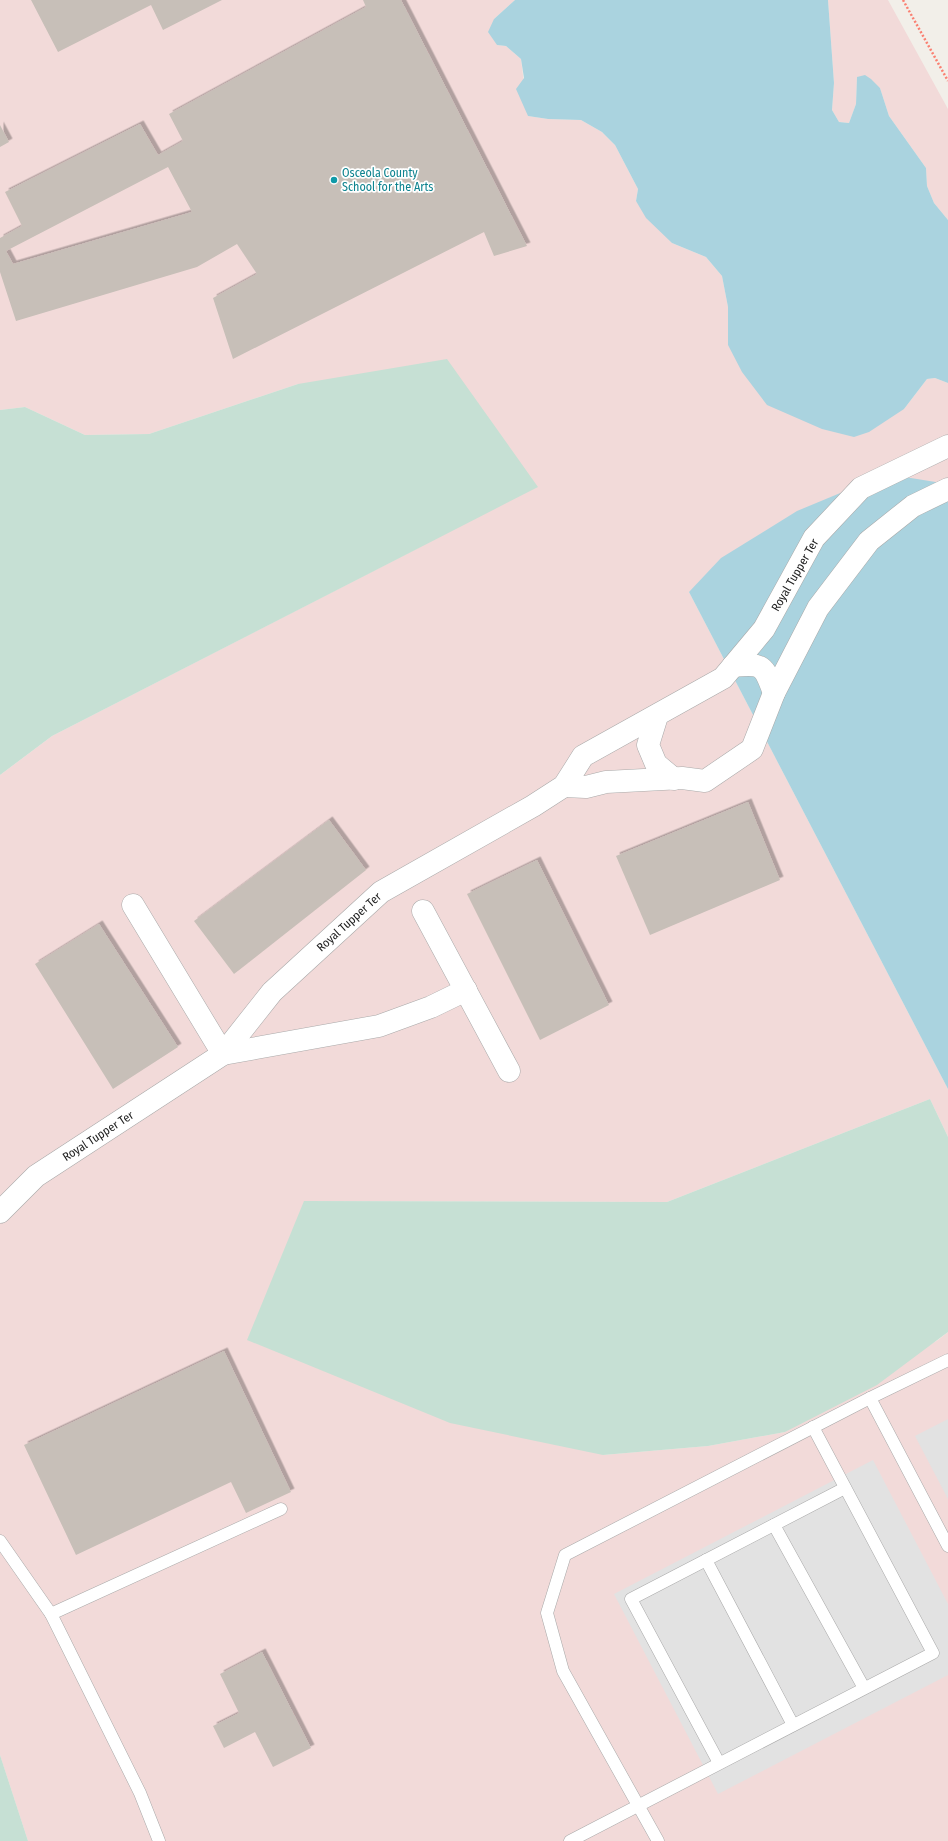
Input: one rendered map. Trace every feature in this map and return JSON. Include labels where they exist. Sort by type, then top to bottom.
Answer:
[{"type":"street","name":"Royal Tupper Ter","points":[[0,1212],[36,1176],[223,1054],[272,992],[381,892],[533,806],[564,786],[583,756],[723,678],[764,629],[814,538],[861,488],[948,446]]},
{"type":"street","points":[[564,786],[586,787],[606,782],[674,779],[705,781],[752,748],[774,692],[818,608],[869,541],[913,506],[948,489]]},
{"type":"street","points":[[733,666],[757,666],[766,672],[774,692]]},
{"type":"street","points":[[657,716],[648,745],[656,764],[674,779]]},
{"type":"street","points":[[133,904],[223,1054]]},
{"type":"street","points":[[423,911],[509,1071]]},
{"type":"street","name":"Royal Tupper Ter","points":[[223,1054],[379,1026],[431,1007],[466,990]]},
{"type":"lane","points":[[658,1841],[563,1671],[547,1613],[565,1555],[813,1427],[948,1360]]},
{"type":"lane","points":[[870,1398],[948,1546]]},
{"type":"lane","points":[[570,1841],[933,1653],[813,1427]]},
{"type":"lane","points":[[719,1763],[631,1599],[845,1488]]},
{"type":"lane","points":[[51,1614],[281,1509]]},
{"type":"lane","points":[[774,1525],[864,1688]]},
{"type":"lane","points":[[0,1541],[51,1614],[140,1794],[159,1841]]},
{"type":"lane","points":[[706,1560],[793,1725]]},
{"type":"path","points":[[903,0],[948,80]]},
{"type":"shaded area","points":[[0,0],[515,0],[494,19],[497,45],[506,46],[521,59],[528,116],[548,119],[581,120],[602,132],[615,145],[638,189],[636,201],[672,243],[706,257],[722,276],[728,307],[728,345],[904,409],[927,379],[935,378],[948,383],[948,484],[689,592],[948,1089],[948,1137],[930,1099],[667,1202],[304,1201],[603,1455],[708,1446],[785,1432],[938,1340],[948,1332],[948,1841],[28,1841],[0,1755],[0,775],[52,736],[420,547],[298,384],[149,434],[85,435],[25,407],[0,410]]},
{"type":"shaded area","points":[[828,0],[888,0],[948,109],[948,220],[934,203],[927,186],[926,168],[889,116],[880,88],[857,77],[856,104],[849,123],[839,122],[832,110],[834,83]]},
{"type":"shaded area","points":[[948,1419],[948,1499],[915,1436]]},
{"type":"shaded area","points":[[873,1460],[948,1604],[948,1675],[718,1794],[614,1594]]},
{"type":"green space","points":[[447,359],[538,487],[52,736],[0,775],[0,410],[25,407],[85,435],[149,434],[298,384]]},
{"type":"green space","points":[[930,1099],[948,1137],[948,1332],[877,1385],[785,1432],[708,1446],[603,1455],[450,1423],[247,1340],[304,1201],[667,1202]]},
{"type":"green space","points":[[0,1755],[28,1841],[0,1841]]},
{"type":"water","points":[[515,0],[828,0],[834,83],[832,110],[839,122],[849,123],[856,104],[857,77],[865,75],[871,79],[880,88],[889,116],[926,168],[927,186],[934,203],[948,220],[948,383],[935,378],[927,379],[904,409],[869,432],[854,437],[822,429],[767,405],[742,372],[728,345],[728,307],[722,276],[706,257],[672,243],[646,218],[636,201],[638,189],[615,145],[602,132],[581,120],[548,119],[528,116],[516,89],[524,78],[521,59],[506,46],[497,45],[488,32],[494,19]]},
{"type":"water","points":[[886,474],[948,484],[948,1089],[689,592],[721,558],[797,511]]},
{"type":"building","points":[[31,0],[222,0],[163,30],[151,5],[58,52]]},
{"type":"building","name":"Osceola County School for the Arts","points":[[363,0],[401,0],[527,246],[494,256],[484,232],[233,359],[213,298],[257,274],[237,244],[197,267],[16,321],[0,272],[0,238],[22,226],[5,192],[140,124],[158,155],[183,141],[169,114],[366,7]],"holes":[[[168,167],[192,212],[13,264],[6,251]]]},
{"type":"building","points":[[0,125],[9,142],[0,147]]},
{"type":"building","points":[[748,802],[780,880],[650,935],[616,856]]},
{"type":"building","points":[[329,820],[366,870],[234,974],[194,921]]},
{"type":"building","points":[[537,860],[609,1005],[540,1040],[467,894]]},
{"type":"building","points":[[99,924],[178,1047],[113,1089],[35,964]]},
{"type":"building","points":[[224,1351],[291,1492],[246,1513],[231,1482],[76,1555],[24,1445]]},
{"type":"building","points":[[262,1652],[311,1748],[273,1767],[255,1732],[224,1748],[213,1726],[239,1713],[220,1674]]},
{"type":"place","name":"Osceola County School for the Arts","points":[[334,180]]}]
